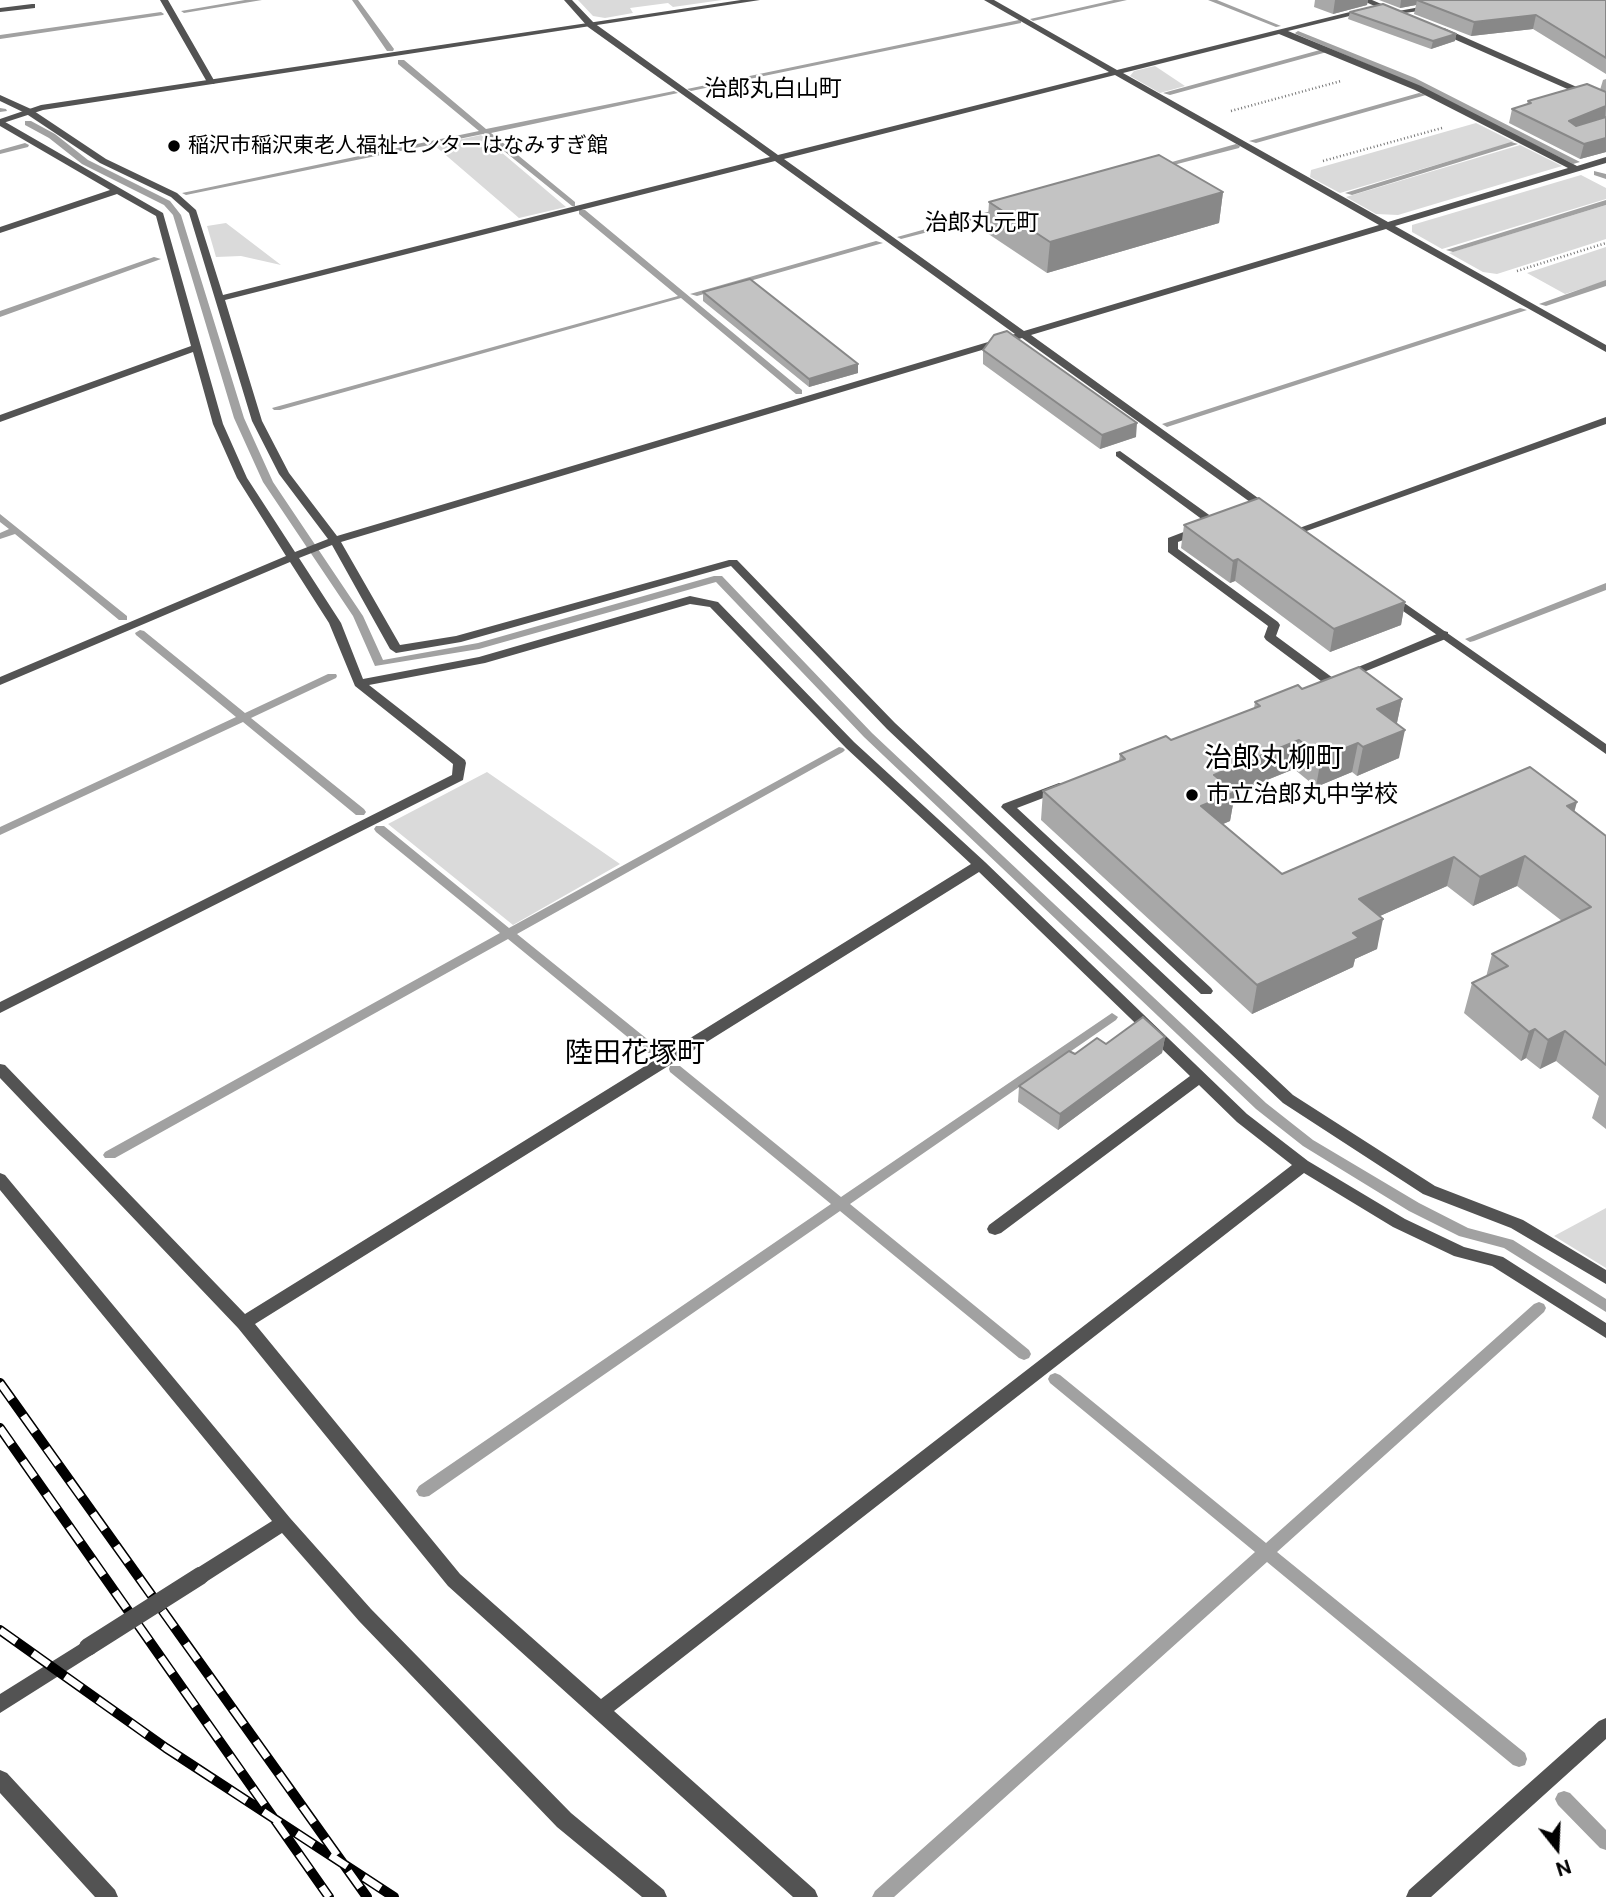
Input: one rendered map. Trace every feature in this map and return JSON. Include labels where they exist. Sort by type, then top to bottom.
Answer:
[{"type":"street","points":[[164,0],[211,82]]},
{"type":"street","points":[[568,0],[591,25],[1275,515]]},
{"type":"street","points":[[0,122],[29,111],[756,0]]},
{"type":"street","points":[[988,0],[1606,349]]},
{"type":"street","points":[[1365,0],[1420,21]]},
{"type":"street","points":[[0,10],[32,6]]},
{"type":"street","points":[[221,298],[1380,6]]},
{"type":"street","points":[[1396,12],[1437,6]]},
{"type":"street","points":[[1431,26],[1606,103]]},
{"type":"street","points":[[1280,31],[1378,71],[1576,169]]},
{"type":"street","points":[[0,98],[29,111],[103,161],[174,195],[193,212],[257,421],[284,474],[331,542],[396,649],[457,639],[733,562],[891,726],[1288,1099],[1429,1189],[1517,1224],[1606,1278]]},
{"type":"street","points":[[0,122],[160,215],[218,424],[242,478],[299,553],[335,623],[359,683],[460,763],[458,777],[0,1008]]},
{"type":"street","points":[[0,681],[299,553],[331,542],[1606,160]]},
{"type":"street","points":[[0,230],[116,191]]},
{"type":"street","points":[[0,419],[197,346]]},
{"type":"street","points":[[1297,531],[1606,420]]},
{"type":"street","points":[[1120,454],[1215,524],[1172,540],[1172,550],[1274,625],[1270,637],[1323,683],[1444,635]]},
{"type":"street","points":[[1286,523],[1308,539]]},
{"type":"street","points":[[1376,587],[1606,750]]},
{"type":"street","points":[[359,683],[481,660],[690,600],[714,604],[850,745],[980,865],[1242,1118],[1303,1165],[1399,1223],[1460,1252],[1497,1261],[1606,1331]]},
{"type":"street","points":[[1072,782],[1008,807],[1206,990]]},
{"type":"street","points":[[244,1323],[980,865]]},
{"type":"street","points":[[0,1069],[244,1323],[454,1580],[808,1897]]},
{"type":"street","points":[[995,1230],[1199,1077]]},
{"type":"street","points":[[600,1711],[1303,1165]]},
{"type":"street","points":[[0,1179],[284,1523],[365,1615],[486,1743],[564,1820],[657,1897]]},
{"type":"street","points":[[0,1704],[284,1523]]},
{"type":"street","points":[[1416,1897],[1606,1727]]},
{"type":"street","points":[[0,1779],[108,1897]]},
{"type":"path","points":[[1199,119],[1378,71]]},
{"type":"path","points":[[1290,170],[1477,118]]},
{"type":"path","points":[[1486,281],[1606,243]]},
{"type":"shaded area","points":[[578,0],[722,0],[673,7],[668,3],[630,8],[633,13],[605,18],[593,16]]},
{"type":"shaded area","points":[[1155,66],[1185,86],[1160,93],[1130,76],[1134,71]]},
{"type":"shaded area","points":[[1476,123],[1514,142],[1340,193],[1310,177],[1311,170]]},
{"type":"shaded area","points":[[481,135],[566,207],[519,218],[434,145]]},
{"type":"shaded area","points":[[1520,145],[1562,166],[1398,215],[1376,214],[1346,197]]},
{"type":"shaded area","points":[[1581,175],[1606,188],[1606,199],[1442,249],[1412,232],[1412,225]]},
{"type":"shaded area","points":[[1606,205],[1606,239],[1497,274],[1483,272],[1449,253]]},
{"type":"shaded area","points":[[226,223],[281,265],[241,256],[216,257],[207,226]]},
{"type":"shaded area","points":[[1606,247],[1606,281],[1565,294],[1527,273]]},
{"type":"shaded area","points":[[487,772],[620,864],[513,925],[388,824]]},
{"type":"shaded area","points":[[1606,1208],[1606,1268],[1554,1236]]},
{"type":"building","points":[[1417,0],[1606,0],[1606,58],[1536,15],[1474,22]]},
{"type":"building","points":[[1383,4],[1456,34],[1433,41],[1350,12]]},
{"type":"building","points":[[1587,84],[1606,92],[1606,106],[1569,121],[1576,126],[1606,117],[1606,138],[1584,144],[1512,109],[1531,103],[1528,101]]},
{"type":"building","points":[[1159,155],[1223,192],[1050,242],[989,202]]},
{"type":"building","points":[[750,279],[858,364],[809,379],[703,292]]},
{"type":"building","points":[[1007,331],[1137,423],[1102,435],[983,350],[994,335]]},
{"type":"building","points":[[1259,498],[1405,602],[1334,629],[1238,559],[1233,561],[1184,525]]},
{"type":"building","points":[[1359,667],[1402,699],[1377,709],[1405,730],[1363,747],[1358,743],[1321,758],[1299,740],[1214,775],[1235,792],[1201,806],[1282,874],[1530,767],[1577,802],[1567,806],[1606,836],[1606,1065],[1565,1031],[1548,1040],[1535,1029],[1529,1032],[1472,983],[1508,966],[1492,954],[1591,907],[1525,856],[1480,877],[1454,857],[1359,899],[1383,919],[1353,933],[1359,938],[1257,985],[1043,791],[1125,759],[1120,754],[1166,736],[1171,740],[1260,706],[1255,702],[1298,685],[1302,689]]},
{"type":"building","points":[[1143,1017],[1165,1037],[1060,1114],[1019,1086],[1069,1051],[1075,1054],[1097,1038],[1106,1044]]},
{"type":"waterway","points":[[184,11],[259,0]]},
{"type":"waterway","points":[[355,0],[390,49]]},
{"type":"waterway","points":[[1033,19],[1124,0]]},
{"type":"waterway","points":[[1211,0],[1278,26]]},
{"type":"waterway","points":[[0,37],[161,14]]},
{"type":"waterway","points":[[691,89],[1019,22]]},
{"type":"waterway","points":[[1298,33],[1412,80],[1576,162]]},
{"type":"waterway","points":[[1167,93],[1323,52]]},
{"type":"waterway","points":[[401,62],[485,132]]},
{"type":"waterway","points":[[485,132],[674,93]]},
{"type":"waterway","points":[[1253,141],[1422,95]]},
{"type":"waterway","points":[[28,123],[52,136],[85,162],[167,203],[177,215],[239,418],[268,482],[358,616],[379,664],[479,646],[718,578],[868,735],[1261,1106],[1308,1143],[1414,1207],[1464,1232],[1508,1244],[1606,1306]]},
{"type":"waterway","points":[[186,193],[485,132]]},
{"type":"waterway","points":[[485,132],[572,204]]},
{"type":"waterway","points":[[1349,193],[1514,144]]},
{"type":"waterway","points":[[0,152],[25,145]]},
{"type":"waterway","points":[[1158,167],[1236,146]]},
{"type":"waterway","points":[[1597,173],[1606,177]]},
{"type":"waterway","points":[[1450,250],[1606,202]]},
{"type":"waterway","points":[[901,237],[1002,210]]},
{"type":"waterway","points":[[582,212],[799,392]]},
{"type":"waterway","points":[[694,294],[879,243]]},
{"type":"waterway","points":[[0,314],[157,259]]},
{"type":"waterway","points":[[1543,304],[1606,283]]},
{"type":"waterway","points":[[277,408],[677,298]]},
{"type":"waterway","points":[[1167,424],[1523,310]]},
{"type":"waterway","points":[[0,517],[16,530]]},
{"type":"waterway","points":[[0,536],[16,530]]},
{"type":"waterway","points":[[16,530],[123,618]]},
{"type":"waterway","points":[[1470,639],[1606,586]]},
{"type":"waterway","points":[[140,633],[244,717]]},
{"type":"waterway","points":[[244,717],[332,676]]},
{"type":"waterway","points":[[0,831],[244,717]]},
{"type":"waterway","points":[[244,717],[360,812]]},
{"type":"waterway","points":[[509,934],[839,750]]},
{"type":"waterway","points":[[380,829],[509,934]]},
{"type":"waterway","points":[[110,1155],[509,934]]},
{"type":"waterway","points":[[509,934],[652,1050]]},
{"type":"waterway","points":[[840,1204],[1112,1017]]},
{"type":"waterway","points":[[675,1069],[840,1204]]},
{"type":"waterway","points":[[424,1491],[840,1204]]},
{"type":"waterway","points":[[840,1204],[1024,1354]]},
{"type":"waterway","points":[[1266,1552],[1539,1308]]},
{"type":"waterway","points":[[1055,1379],[1266,1552]]},
{"type":"waterway","points":[[881,1897],[1266,1552]]},
{"type":"waterway","points":[[1266,1552],[1519,1759]]},
{"type":"waterway","points":[[1564,1799],[1606,1842]]},
{"type":"railway","points":[[0,1383],[343,1864]]},
{"type":"railway","points":[[0,1428],[274,1819]]},
{"type":"railway","points":[[0,1630],[166,1748],[274,1819]]},
{"type":"railway","points":[[274,1819],[343,1864]]},
{"type":"railway","points":[[274,1819],[329,1897]]},
{"type":"railway","points":[[343,1864],[394,1897]]},
{"type":"railway","points":[[343,1864],[367,1897]]},
{"type":"place","name":"稲沢市稲沢東老人福祉センターはなみすぎ館","points":[[174,146]]},
{"type":"place","name":"市立治郎丸中学校","points":[[1192,795]]},
{"type":"district","name":"治郎丸白山町","points":[[773,89]]},
{"type":"district","name":"治郎丸元町","points":[[982,223]]},
{"type":"district","name":"治郎丸柳町","points":[[1274,758]]},
{"type":"district","name":"陸田花塚町","points":[[635,1053]]}]
